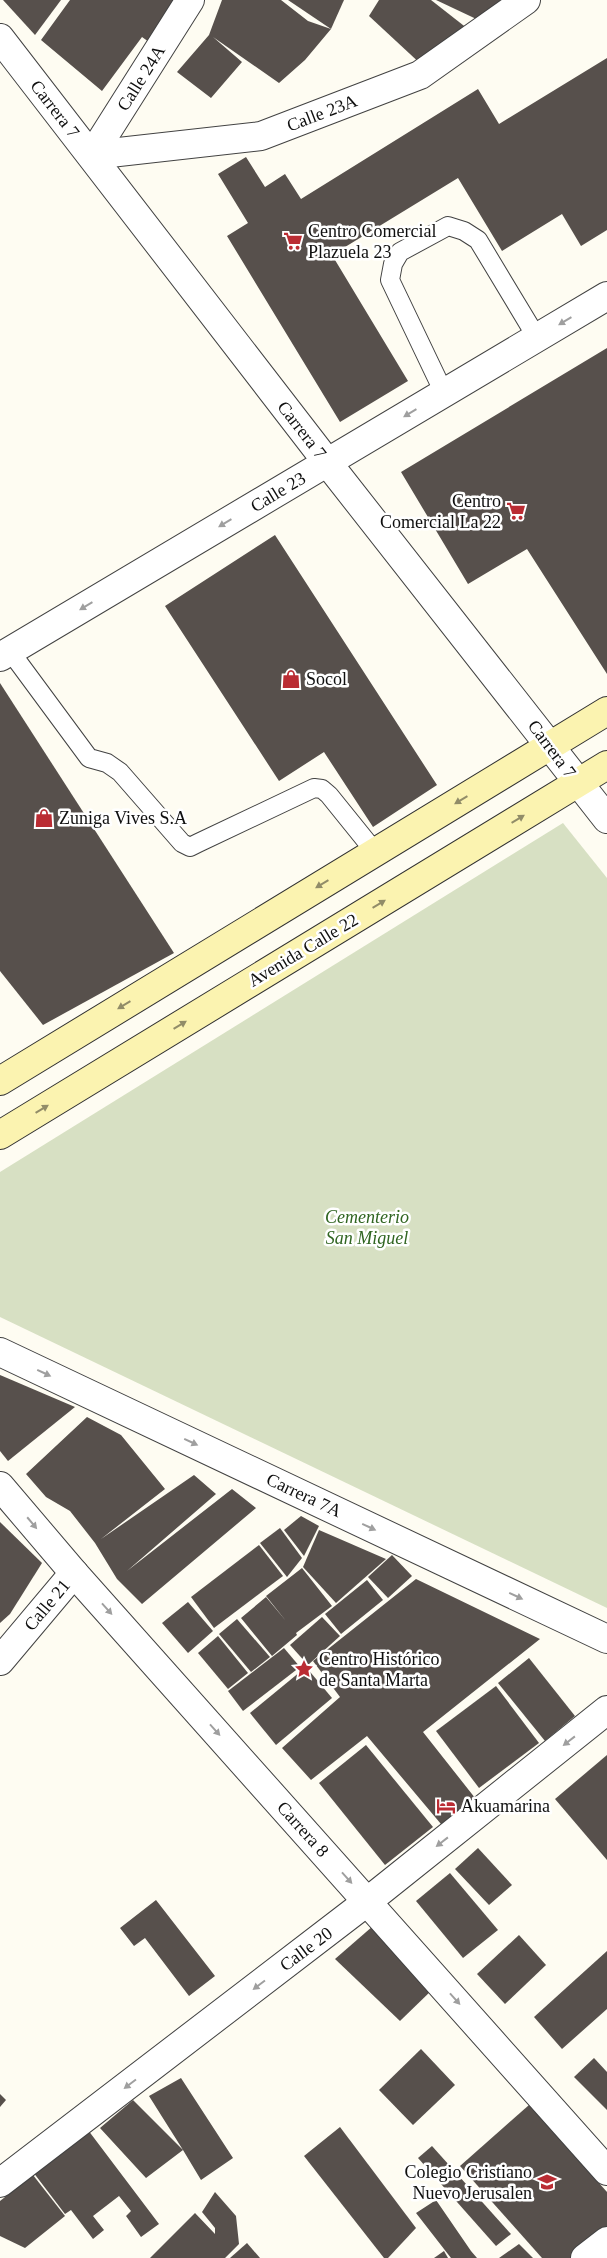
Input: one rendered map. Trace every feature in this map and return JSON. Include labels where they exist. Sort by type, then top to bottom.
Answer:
[{"type":"main road","points":[[0,1081],[607,711]]},
{"type":"main road","name":"Avenida Calle 22","points":[[0,1135],[607,765]]},
{"type":"street","name":"Calle 24A","points":[[92,155],[190,0]]},
{"type":"street","name":"Calle 23A","points":[[92,155],[261,136],[420,75],[526,0]]},
{"type":"street","name":"Carrera 7","points":[[0,38],[327,462],[607,820]]},
{"type":"street","name":"Calle 23","points":[[5,654],[607,296]]},
{"type":"street","name":"Carrera 7A","points":[[0,1352],[607,1639]]},
{"type":"street","name":"Carrera 8","points":[[0,1486],[74,1573],[607,2171]]},
{"type":"street","name":"Calle 21","points":[[0,1661],[74,1573]]},
{"type":"street","name":"Calle 20","points":[[0,2183],[368,1901],[607,1710]]},
{"type":"street","points":[[585,2258],[607,2241]]},
{"type":"lane","points":[[444,393],[390,280],[393,264],[400,252],[448,226],[464,231],[478,240],[537,338]]},
{"type":"lane","points":[[5,654],[90,758],[107,763],[120,772],[182,843],[190,847],[314,788],[322,789],[329,795],[375,852]]},
{"type":"green space","name":"Cementerio San Miguel","points":[[563,823],[607,878],[607,1608],[0,1317],[0,1172]]},
{"type":"building","points":[[3,0],[61,0],[35,35]]},
{"type":"building","points":[[70,0],[177,0],[149,42],[142,37],[102,91],[41,40]]},
{"type":"building","points":[[222,0],[281,0],[308,21],[331,29],[305,60],[279,83],[213,37],[242,62],[211,98],[177,72],[209,35]]},
{"type":"building","points":[[288,0],[344,0],[331,29]]},
{"type":"building","points":[[379,0],[431,0],[468,29],[424,67],[369,16]]},
{"type":"building","points":[[436,0],[520,0],[489,25]]},
{"type":"building","name":"Centro Comercial Plazuela 23","points":[[607,58],[607,230],[581,246],[562,214],[502,251],[458,178],[332,255],[408,381],[340,422],[227,236],[248,223],[218,174],[246,157],[265,187],[285,174],[301,199],[478,89],[499,124]]},
{"type":"building","name":"Centro Comercial La 22","points":[[607,348],[607,674],[527,549],[468,584],[401,472]]},
{"type":"building","name":"Socol","points":[[275,535],[437,785],[373,827],[324,752],[279,781],[165,606]]},
{"type":"building","name":"Zuniga Vives S.A","points":[[0,683],[174,953],[43,1025],[0,971]]},
{"type":"building","points":[[0,1375],[75,1407],[8,1461],[0,1451]]},
{"type":"building","points":[[87,1417],[121,1435],[165,1489],[101,1539],[194,1475],[216,1494],[127,1571],[232,1489],[256,1508],[142,1604],[117,1579],[95,1543],[70,1511],[46,1497],[26,1474]]},
{"type":"building","points":[[301,1516],[319,1526],[304,1556],[284,1530]]},
{"type":"building","points":[[0,1522],[42,1563],[10,1614],[0,1623]]},
{"type":"building","points":[[280,1528],[302,1558],[287,1577],[260,1543]]},
{"type":"building","points":[[319,1530],[386,1559],[336,1603],[303,1567]]},
{"type":"building","points":[[259,1545],[283,1576],[214,1628],[191,1597]]},
{"type":"building","points":[[392,1555],[412,1576],[388,1598],[368,1577]]},
{"type":"building","points":[[302,1568],[332,1606],[296,1633],[297,1635],[272,1656],[241,1618],[266,1597],[286,1621],[266,1596]]},
{"type":"building","points":[[416,1579],[540,1639],[423,1732],[479,1803],[446,1830],[367,1736],[311,1780],[282,1748],[340,1697],[313,1661]]},
{"type":"building","points":[[367,1580],[383,1600],[341,1634],[325,1614]]},
{"type":"building","points":[[188,1602],[213,1631],[188,1653],[162,1623]]},
{"type":"building","points":[[322,1617],[340,1636],[308,1665],[290,1645]]},
{"type":"building","points":[[237,1619],[270,1657],[251,1672],[219,1634]]},
{"type":"building","points":[[218,1636],[248,1673],[228,1689],[198,1653]]},
{"type":"building","points":[[284,1648],[300,1667],[243,1711],[228,1691]]},
{"type":"building","points":[[529,1658],[575,1716],[545,1741],[498,1683]]},
{"type":"building","points":[[306,1667],[332,1698],[276,1745],[250,1713]]},
{"type":"building","points":[[496,1686],[539,1743],[479,1788],[436,1731]]},
{"type":"building","points":[[366,1745],[433,1827],[385,1865],[319,1783]]},
{"type":"building","points":[[607,1755],[607,1860],[555,1799]]},
{"type":"building","points":[[478,1848],[512,1885],[489,1905],[455,1869]]},
{"type":"building","points":[[450,1873],[498,1930],[463,1958],[416,1901]]},
{"type":"building","points":[[156,1900],[215,1976],[189,1996],[145,1938],[134,1946],[120,1928]]},
{"type":"building","points":[[373,1926],[434,1988],[400,2021],[335,1959]]},
{"type":"building","points":[[519,1935],[546,1965],[505,2004],[477,1974]]},
{"type":"building","points":[[607,1951],[607,2009],[562,2049],[534,2017]]},
{"type":"building","points":[[421,2049],[455,2085],[413,2125],[379,2090]]},
{"type":"building","points":[[594,2058],[607,2072],[607,2110],[574,2077]]},
{"type":"building","points":[[181,2078],[233,2158],[201,2180],[149,2096]]},
{"type":"building","points":[[0,2094],[6,2100],[0,2107]]},
{"type":"building","points":[[133,2100],[183,2150],[146,2178],[100,2128]]},
{"type":"building","points":[[529,2105],[607,2192],[607,2227],[572,2258],[542,2258],[460,2166]]},
{"type":"building","points":[[340,2127],[416,2228],[388,2258],[384,2258],[304,2156]]},
{"type":"building","points":[[88,2130],[159,2224],[141,2237],[126,2216],[131,2211],[119,2196],[93,2216],[104,2230],[93,2239],[71,2210],[65,2214],[33,2172]]},
{"type":"building","points":[[432,2146],[511,2234],[496,2246],[418,2158]]},
{"type":"building","points":[[33,2175],[65,2216],[25,2248],[0,2236],[0,2201]]},
{"type":"building","points":[[215,2192],[236,2216],[239,2244],[225,2258],[150,2258],[195,2213],[215,2234],[215,2228],[202,2212]]},
{"type":"building","points":[[436,2200],[477,2258],[451,2258],[416,2213]]},
{"type":"building","points":[[247,2243],[260,2258],[230,2258]]},
{"type":"building","points":[[519,2244],[533,2258],[499,2258]]},
{"type":"building","points":[[444,2251],[448,2258],[434,2258]]},
{"type":"place","name":"Centro Comercial Plazuela 23","points":[[293,241]]},
{"type":"place","name":"Centro Comercial La 22","points":[[516,511]]},
{"type":"place","name":"Socol","points":[[291,679]]},
{"type":"place","name":"Zuniga Vives S.A","points":[[44,818]]},
{"type":"place","name":"Centro Histórico de Santa Marta","points":[[304,1669]]},
{"type":"place","name":"Akuamarina","points":[[446,1806]]},
{"type":"place","name":"Colegio Cristiano Nuevo Jerusalen","points":[[547,2182]]}]
